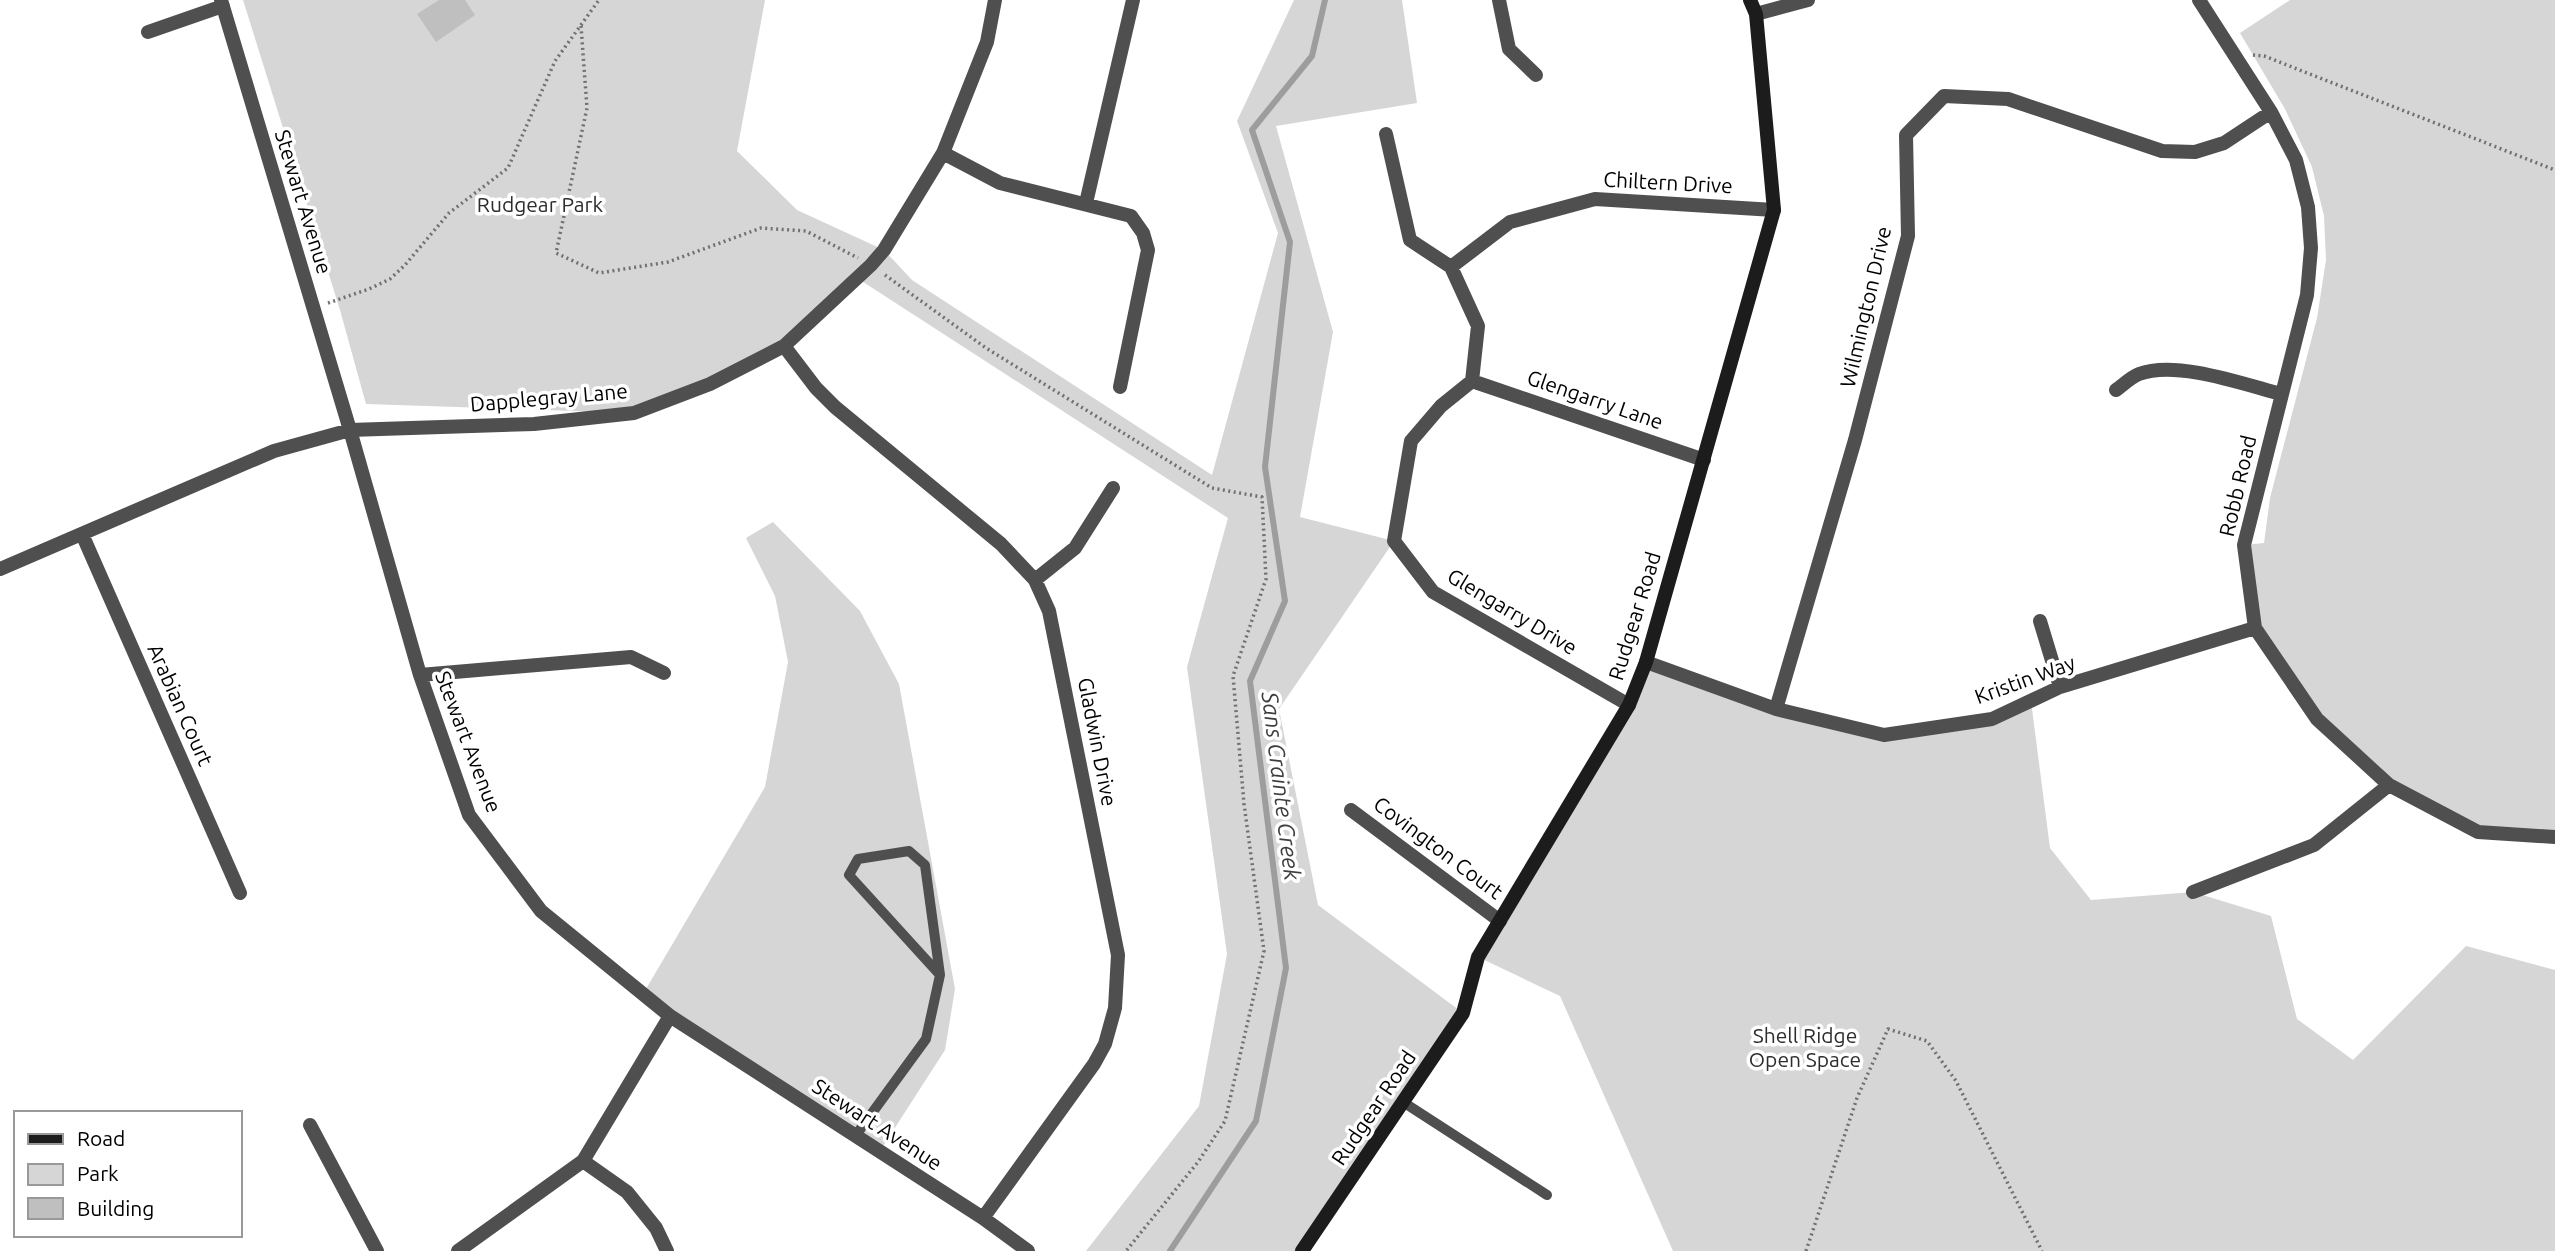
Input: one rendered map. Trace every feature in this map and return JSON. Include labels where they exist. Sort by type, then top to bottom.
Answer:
[{"type":"street","name":"Dapplegray Lane","points":[[0,569],[274,451],[350,430],[534,424],[634,413],[710,384],[784,345],[884,250],[943,153],[986,42],[995,0]]},
{"type":"street","points":[[1086,203],[1133,0]]},
{"type":"street","points":[[1499,0],[1509,49],[1536,75]]},
{"type":"street","points":[[1753,7],[1808,0]]},
{"type":"street","name":"Robb Road","points":[[2199,0],[2271,112],[2296,160],[2308,208],[2311,248],[2307,295],[2244,545],[2255,628],[2317,719],[2389,785],[2478,832],[2555,837]]},
{"type":"street","name":"Stewart Avenue","points":[[222,3],[350,430],[419,675],[469,816],[541,911],[670,1016],[983,1217],[1028,1251]]},
{"type":"street","points":[[148,32],[222,3]]},
{"type":"street","name":"Rudgear Road","points":[[1302,1251],[1464,1013],[1478,957],[1629,705],[1646,662],[1774,210],[1753,7]]},
{"type":"street","name":"Wilmington Drive","points":[[1776,709],[1855,440],[1908,236],[1906,135],[1944,96],[2008,99],[2162,151],[2195,152],[2224,143],[2271,112]]},
{"type":"street","points":[[1386,134],[1410,240],[1451,267],[1478,326],[1472,381]]},
{"type":"street","points":[[943,153],[1000,183],[1131,216],[1143,233],[1149,250],[1119,387]]},
{"type":"street","name":"Chiltern Drive","points":[[1451,267],[1510,222],[1595,199],[1774,210]]},
{"type":"street","name":"Gladwin Drive","points":[[784,345],[816,388],[835,407],[1001,544],[1035,580],[1049,611],[1118,955],[1118,981],[1112,1025],[1094,1064],[983,1217]]},
{"type":"street","points":[[2116,390],[2139,374],[2175,369],[2281,394]]},
{"type":"street","name":"Glengarry Lane","points":[[1472,381],[1704,460]]},
{"type":"street","name":"Glengarry Drive","points":[[1472,381],[1441,406],[1411,441],[1394,541],[1433,592],[1629,705]]},
{"type":"street","points":[[1035,580],[1074,548],[1112,488]]},
{"type":"street","name":"Arabian Court","points":[[82,534],[240,893]]},
{"type":"street","points":[[2040,621],[2060,688]]},
{"type":"street","name":"Kristin Way","points":[[1646,662],[1776,709],[1884,735],[1992,719],[2060,688],[2255,628]]},
{"type":"street","points":[[419,675],[631,657],[664,673]]},
{"type":"street","points":[[2193,892],[2314,845],[2389,785]]},
{"type":"street","name":"Covington Court","points":[[1351,810],[1500,921]]},
{"type":"street","points":[[458,1251],[583,1161],[670,1016]]},
{"type":"street","points":[[310,1125],[377,1251]]},
{"type":"street","points":[[583,1161],[627,1192],[656,1228],[667,1251]]},
{"type":"lane","points":[[856,1135],[926,1039],[940,975],[925,865],[909,851],[858,859],[849,875],[940,975]]},
{"type":"lane","points":[[1403,1102],[1547,1195]]},
{"type":"path","points":[[313,308],[390,279],[449,213],[508,168],[555,61],[599,0]]},
{"type":"path","points":[[2233,53],[2264,56],[2555,170]]},
{"type":"path","points":[[1806,1251],[1857,1098],[1888,1029],[1927,1041],[1956,1081],[2042,1251]]},
{"type":"green space","name":"Rudgear Park","points":[[243,0],[765,0],[737,151],[797,210],[884,250],[912,280],[1212,475],[1278,233],[1237,121],[1294,0],[1402,0],[1417,103],[1276,126],[1333,332],[1300,517],[1394,541],[1279,709],[1318,905],[1463,1013],[1302,1251],[1086,1251],[1199,1106],[1227,954],[1187,667],[1228,518],[857,278],[784,346],[634,413],[366,404],[340,310]]},
{"type":"green space","points":[[2290,0],[2555,0],[2555,837],[2478,832],[2389,785],[2317,719],[2255,628],[2244,545],[2264,543],[2270,498],[2317,318],[2326,260],[2324,216],[2312,167],[2285,109],[2240,33]]},
{"type":"green space","points":[[773,522],[860,611],[899,684],[955,989],[945,1050],[880,1151],[643,994],[765,787],[788,662],[775,596],[746,538]]},
{"type":"green space","name":"Shell Ridge Open Space","points":[[1646,662],[1884,735],[1992,719],[2031,701],[2050,848],[2091,900],[2193,892],[2271,916],[2297,1019],[2353,1060],[2466,946],[2555,970],[2555,1251],[1673,1251],[1560,996],[1478,957]]},
{"type":"building","points":[[439,0],[465,0],[475,15],[436,42],[417,14]]},
{"type":"waterway","name":"Sans Crainte Creek","points":[[1170,1251],[1256,1121],[1286,968],[1250,681],[1285,601],[1265,467],[1290,242],[1252,130],[1312,56],[1325,0]]}]
